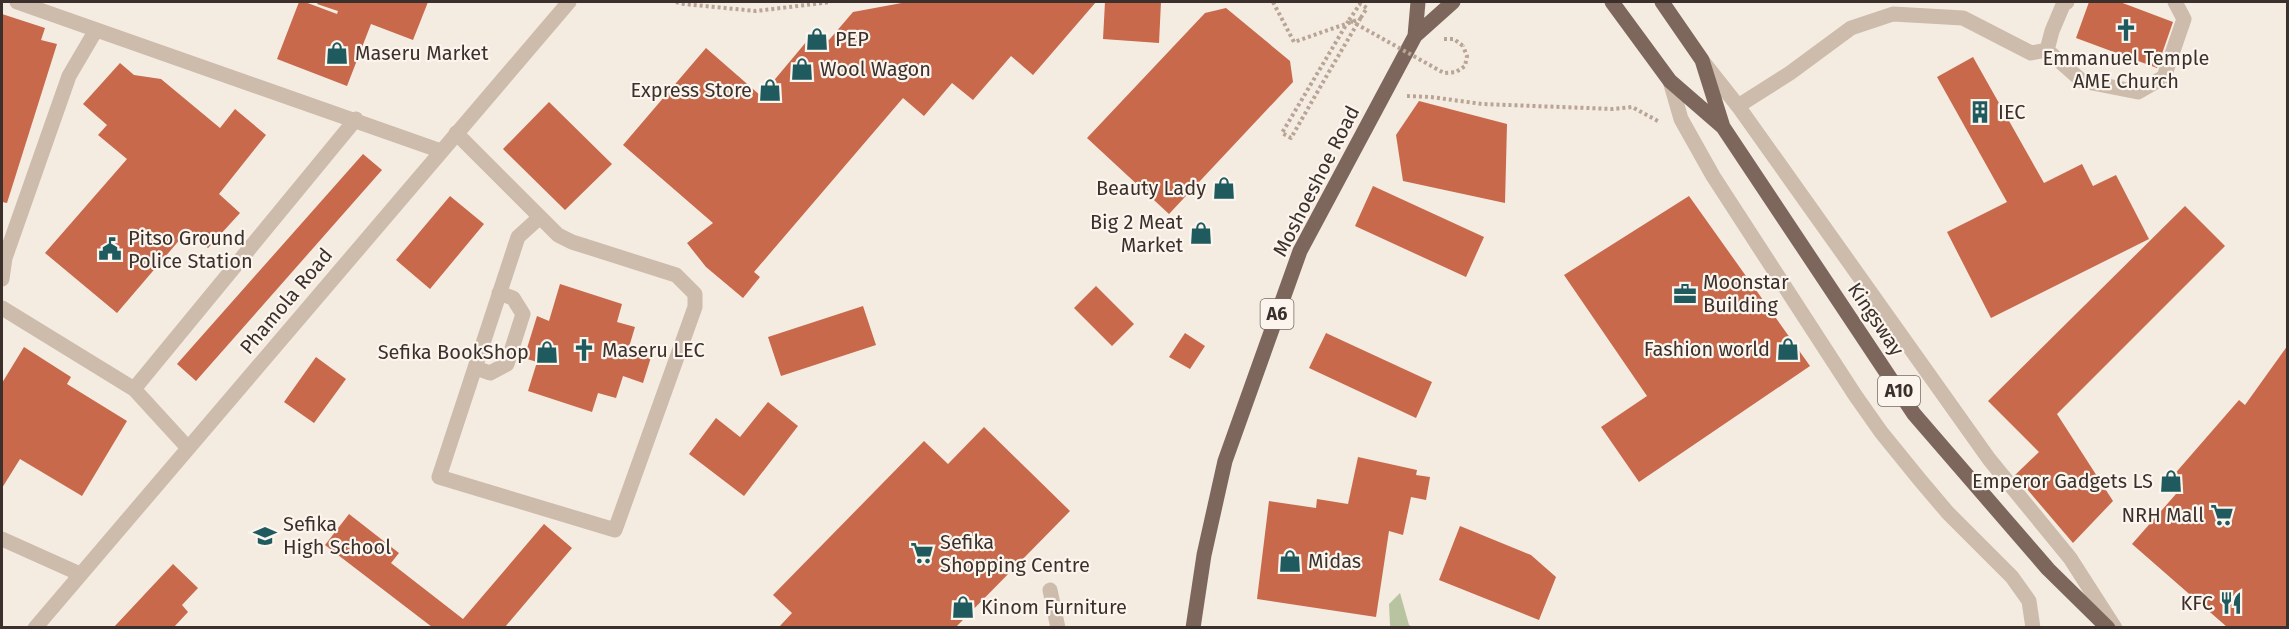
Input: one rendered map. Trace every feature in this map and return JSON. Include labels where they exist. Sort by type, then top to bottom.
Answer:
[{"type":"main road","name":"Moshoeshoe Road","points":[[1415,36],[1418,2]]},
{"type":"main road","name":"Moshoeshoe Road","points":[[1193,627],[1204,555],[1225,461],[1300,251],[1415,36],[1453,2]]},
{"type":"main road","name":"Kingsway","points":[[1612,2],[1670,81],[1723,127],[1914,414],[2048,569],[2108,627]]},
{"type":"main road","name":"Kingsway","points":[[1662,2],[1702,60],[1723,127]]},
{"type":"street","points":[[17,2],[356,119],[441,151]]},
{"type":"street","name":"Phamola Road","points":[[35,627],[569,2]]},
{"type":"street","points":[[2047,50],[2063,4],[2067,2]]},
{"type":"street","points":[[2047,50],[2082,81],[2138,92],[2164,77],[2184,19],[2175,2]]},
{"type":"street","points":[[1738,106],[1790,73],[1851,28],[1893,14],[1963,18],[2031,54],[2047,50]]},
{"type":"street","points":[[2,279],[3,258],[69,76],[96,30]]},
{"type":"street","points":[[1702,60],[1738,106],[1989,459],[2070,558],[2115,627]]},
{"type":"street","points":[[1670,81],[1681,119],[1713,176],[1855,395],[1881,432],[1920,480],[1982,549],[2012,577],[2030,601],[2033,627]]},
{"type":"street","points":[[134,388],[356,119]]},
{"type":"street","points":[[456,133],[540,217],[558,235],[572,242],[676,275],[695,294],[695,307],[615,530],[439,477],[518,237],[540,217]]},
{"type":"street","points":[[476,368],[490,372],[507,363],[523,314],[513,298],[499,293]]},
{"type":"street","points":[[2,308],[134,388],[188,448]]},
{"type":"street","points":[[2,539],[80,574]]},
{"type":"street","points":[[1050,590],[1058,627]]},
{"type":"path","points":[[676,2],[756,11],[831,2]]},
{"type":"path","points":[[1273,2],[1294,42],[1360,19]]},
{"type":"path","points":[[1360,4],[1367,8],[1291,138],[1282,133],[1349,20],[1360,4]]},
{"type":"path","points":[[1349,20],[1444,73],[1456,72],[1465,66],[1467,56],[1463,46],[1454,39],[1441,38]]},
{"type":"path","points":[[1423,72],[1430,53]]},
{"type":"path","points":[[1412,88],[1407,96],[1482,104],[1613,109],[1632,107],[1662,123]]},
{"type":"green space","points":[[1400,593],[1409,625],[1413,627],[1391,627],[1390,625],[1389,604]]},
{"type":"building","points":[[299,2],[305,2],[337,14],[338,11],[317,4],[318,2],[428,2],[413,40],[371,24],[347,86],[277,59]]},
{"type":"building","points":[[907,2],[1096,2],[1033,75],[1011,56],[973,100],[952,83],[924,116],[903,98],[754,272],[760,277],[743,298],[706,267],[687,243],[713,223],[623,145],[706,48],[761,96],[817,29],[829,40],[853,12]]},
{"type":"building","points":[[1105,2],[1161,2],[1159,43],[1103,39]]},
{"type":"building","name":"Emmanuel Temple AME Church","points":[[2089,2],[2120,2],[2173,22],[2157,68],[2076,38]]},
{"type":"building","points":[[1226,8],[1290,61],[1293,82],[1169,214],[1087,138],[1205,13]]},
{"type":"building","points":[[2,14],[45,28],[41,40],[57,44],[7,203],[2,202]]},
{"type":"building","points":[[1973,57],[2044,183],[2082,164],[2093,186],[2116,175],[2149,239],[1991,318],[1947,232],[2007,202],[1937,77]]},
{"type":"building","points":[[120,63],[134,75],[161,79],[220,128],[235,109],[266,135],[219,194],[240,213],[208,248],[188,230],[117,313],[45,253],[127,159],[98,135],[107,125],[83,104]]},
{"type":"building","points":[[1419,101],[1507,124],[1505,203],[1403,181],[1396,135]]},
{"type":"building","points":[[549,102],[612,164],[565,210],[503,149]]},
{"type":"building","points":[[363,154],[382,170],[196,381],[177,364]]},
{"type":"building","points":[[1373,186],[1484,237],[1466,277],[1355,226]]},
{"type":"building","points":[[450,196],[484,224],[430,289],[396,260]]},
{"type":"building","points":[[1689,196],[1810,366],[1639,482],[1601,427],[1647,396],[1564,275]]},
{"type":"building","points":[[2185,206],[2225,246],[2057,414],[2113,501],[2073,543],[2015,475],[2039,452],[1988,401]]},
{"type":"building","name":"Maseru LEC","points":[[560,284],[622,304],[617,322],[635,327],[629,347],[652,354],[643,383],[623,376],[616,398],[598,393],[592,412],[528,391],[537,362],[524,358],[537,316],[549,321]]},
{"type":"building","points":[[1096,286],[1134,324],[1112,346],[1074,308]]},
{"type":"building","points":[[863,306],[876,345],[781,376],[768,337]]},
{"type":"building","points":[[1185,333],[1205,346],[1190,369],[1169,357]]},
{"type":"building","points":[[1326,333],[1432,382],[1416,418],[1309,368]]},
{"type":"building","name":"NRH Mall","points":[[2288,345],[2288,627],[2227,627],[2132,544],[2183,486],[2172,477],[2239,400],[2245,405]]},
{"type":"building","points":[[24,347],[71,377],[67,384],[127,421],[82,496],[20,459],[2,488],[2,383]]},
{"type":"building","points":[[316,357],[346,379],[314,423],[284,402]]},
{"type":"building","points":[[768,402],[798,426],[744,496],[689,454],[716,418],[740,437]]},
{"type":"building","name":"Sefika Shopping Centre","points":[[984,427],[1070,511],[956,627],[779,627],[792,613],[773,595],[924,441],[948,464]]},
{"type":"building","points":[[1358,457],[1417,470],[1416,475],[1430,477],[1426,500],[1411,497],[1403,535],[1389,531],[1376,617],[1257,599],[1269,501],[1316,508],[1317,499],[1348,504]]},
{"type":"building","points":[[349,514],[399,553],[391,563],[463,619],[544,524],[572,548],[505,627],[432,627],[325,545]]},
{"type":"building","points":[[1460,526],[1531,555],[1556,577],[1539,620],[1439,580]]},
{"type":"building","points":[[173,564],[198,588],[182,605],[188,612],[174,627],[114,627]]},
{"type":"place","name":"Emmanuel Temple AME Church","points":[[2126,30]]},
{"type":"place","name":"PEP","points":[[817,39]]},
{"type":"place","name":"Maseru Market","points":[[337,53]]},
{"type":"place","name":"Wool Wagon","points":[[802,69]]},
{"type":"place","name":"Express Store","points":[[770,90]]},
{"type":"place","name":"IEC","points":[[1980,112]]},
{"type":"place","name":"Beauty Lady","points":[[1224,188]]},
{"type":"place","name":"Big 2 Meat Market","points":[[1201,233]]},
{"type":"place","name":"Pitso Ground Police Station","points":[[110,249]]},
{"type":"place","name":"Moonstar Building","points":[[1685,294]]},
{"type":"place","name":"Fashion world","points":[[1788,349]]},
{"type":"place","name":"Maseru LEC","points":[[584,350]]},
{"type":"place","name":"Sefika BookShop","points":[[547,352]]},
{"type":"place","name":"Emperor Gadgets LS","points":[[2171,481]]},
{"type":"place","name":"NRH Mall","points":[[2222,515]]},
{"type":"place","name":"Sefika High School","points":[[265,536]]},
{"type":"place","name":"Sefika Shopping Centre","points":[[922,553]]},
{"type":"place","name":"Midas","points":[[1290,561]]},
{"type":"place","name":"KFC","points":[[2231,603]]},
{"type":"place","name":"Kinom Furniture","points":[[963,607]]}]
